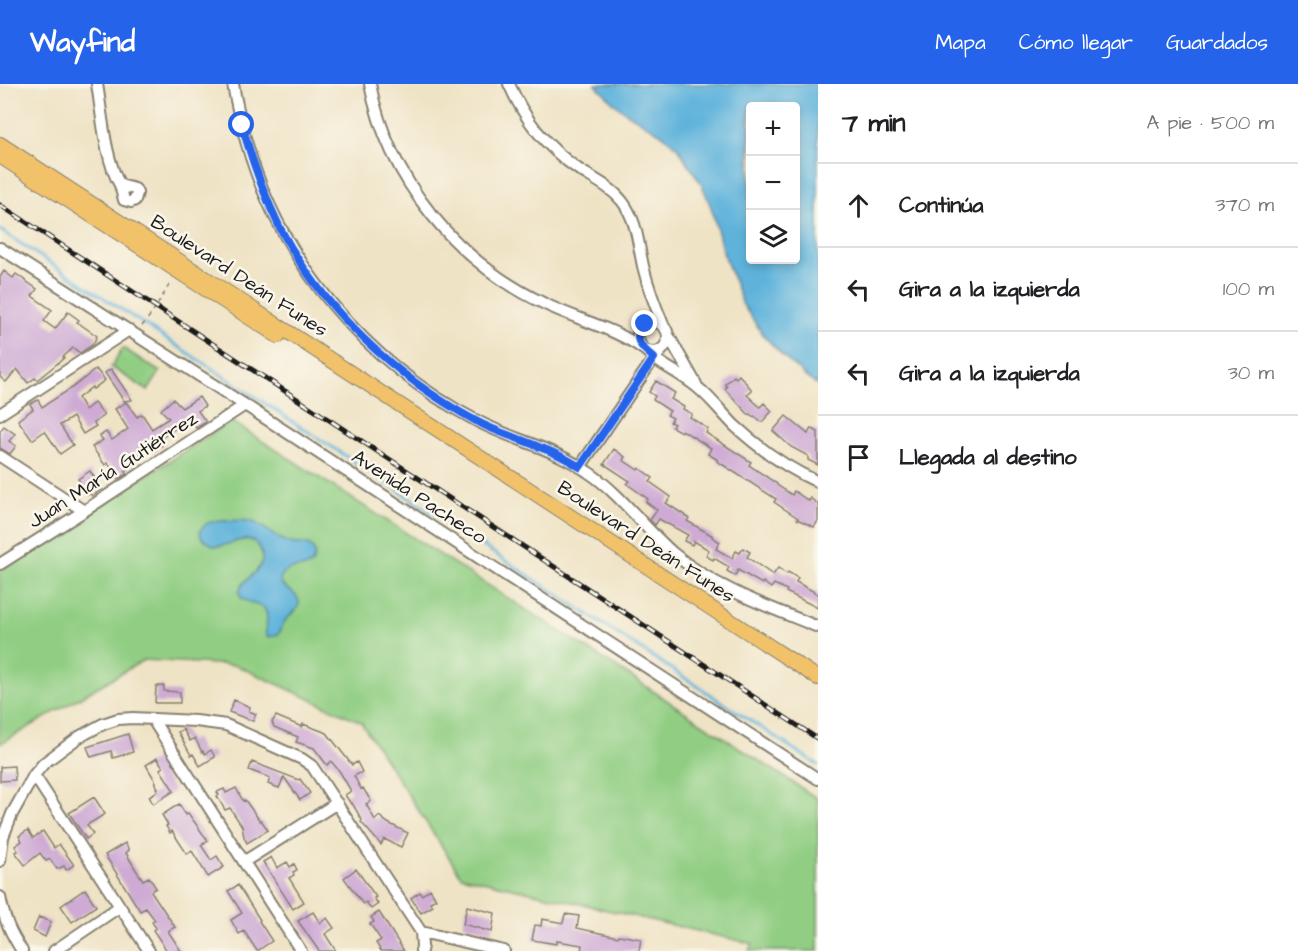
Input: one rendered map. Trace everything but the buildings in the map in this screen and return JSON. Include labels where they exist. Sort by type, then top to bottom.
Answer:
[{"type":"main road","name":"Boulevard Deán Funes","points":[[0,144],[818,678]]},
{"type":"main road","name":"Boulevard Deán Funes","points":[[0,156],[818,688]]},
{"type":"street","points":[[97,84],[108,151],[120,185]]},
{"type":"street","points":[[233,84],[252,163],[281,229],[321,291],[371,346],[393,366],[443,402],[476,421],[551,452],[580,467],[605,486],[674,554],[695,569],[750,600],[818,627]]},
{"type":"street","points":[[370,84],[376,112],[386,139],[402,169],[420,199],[452,238],[470,255],[492,273],[545,304],[619,334],[645,350],[658,354],[698,387],[735,426],[758,446],[796,472],[818,482]]},
{"type":"street","points":[[509,84],[523,113],[548,144],[579,170],[612,190],[628,209],[638,237],[643,267],[655,306],[666,331],[698,387]]},
{"type":"street","name":"Avenida Pacheco","points":[[3,253],[129,330],[818,779]]},
{"type":"street","points":[[645,350],[638,338],[655,306]]},
{"type":"street","points":[[580,467],[667,343],[666,331],[655,322],[634,333],[619,334]]},
{"type":"street","points":[[0,414],[129,330]]},
{"type":"street","name":"Juan María Gutiérrez","points":[[0,564],[245,405]]},
{"type":"street","points":[[0,456],[84,511]]},
{"type":"street","points":[[0,861],[3,837],[12,814],[34,775],[60,750],[79,737],[118,719],[215,723],[238,730],[302,759],[312,766],[420,932],[422,946],[420,951]]},
{"type":"street","points":[[153,720],[301,951]]},
{"type":"street","points":[[34,775],[149,951]]},
{"type":"street","points":[[245,861],[337,803]]},
{"type":"street","points":[[0,897],[9,932],[22,951]]},
{"type":"street","points":[[54,951],[120,907]]},
{"type":"street","points":[[420,932],[504,951]]},
{"type":"path","points":[[142,326],[178,271]]},
{"type":"green space","points":[[123,348],[160,372],[148,391],[111,367]]},
{"type":"green space","points":[[231,421],[818,799],[818,951],[749,951],[753,944],[461,876],[361,722],[235,665],[144,660],[0,744],[0,571]]},
{"type":"water","points":[[595,84],[818,84],[818,385],[808,379],[764,336],[743,305],[724,255],[711,207],[702,185],[678,148],[660,133],[628,114]]},
{"type":"water","points":[[209,522],[253,522],[285,541],[308,545],[314,550],[311,565],[287,571],[281,577],[280,581],[284,587],[298,598],[299,602],[276,635],[266,636],[267,618],[264,608],[242,599],[239,593],[244,582],[261,564],[261,551],[257,544],[247,540],[222,546],[212,545],[202,538],[200,533]]},
{"type":"waterway","points":[[0,230],[818,765]]},
{"type":"railway","points":[[0,205],[818,739]]},
{"type":"route","points":[[242,125],[252,163],[265,196],[281,229],[321,291],[345,320],[393,366],[443,402],[476,421],[536,445],[580,467],[654,358],[639,342],[639,333],[645,324]]}]
